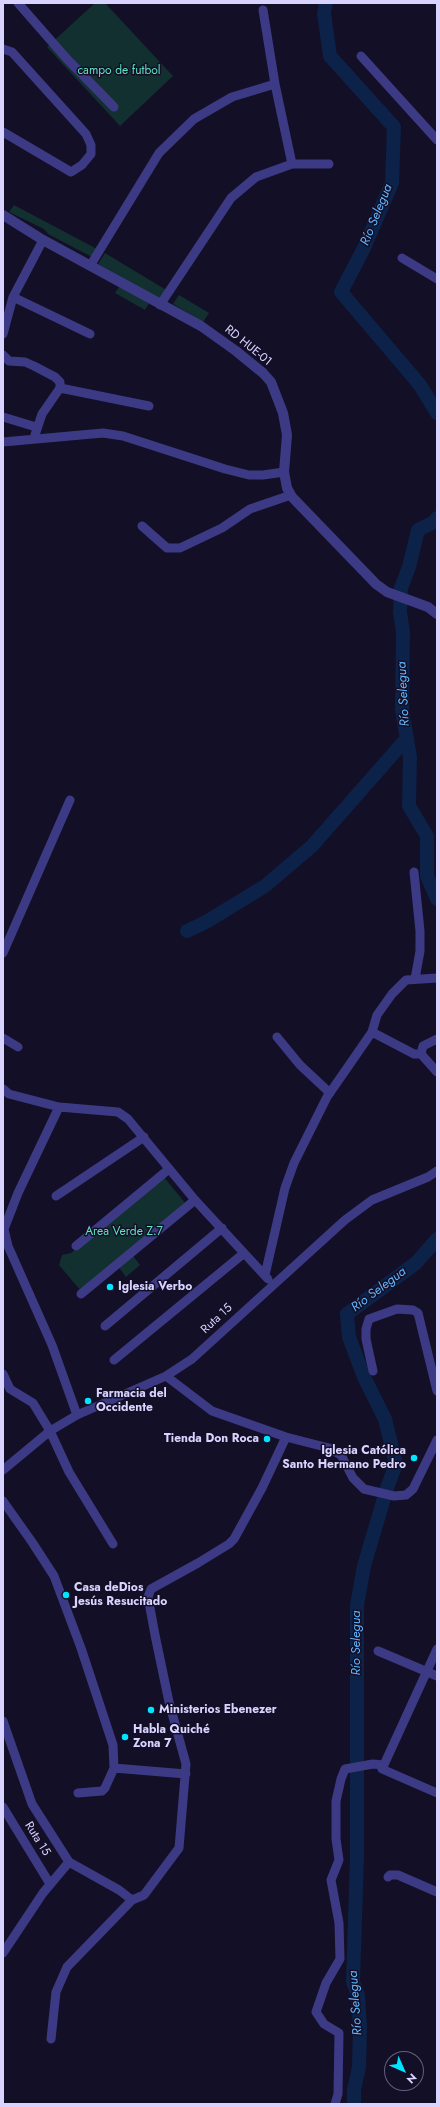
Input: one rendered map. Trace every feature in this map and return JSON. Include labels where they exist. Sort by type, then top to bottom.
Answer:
[{"type":"street","points":[[18,3],[67,59],[114,107]]},
{"type":"street","points":[[263,10],[275,84],[292,164]]},
{"type":"street","points":[[3,48],[12,52],[86,134],[92,145],[91,154],[82,165],[71,172],[3,132]]},
{"type":"street","points":[[361,56],[437,140]]},
{"type":"street","points":[[90,266],[159,153],[184,128],[194,119],[232,97],[275,84]]},
{"type":"street","points":[[160,305],[230,198],[256,177],[292,164],[329,164]]},
{"type":"street","name":"RD HUE-01","points":[[3,215],[43,240],[207,330],[236,350],[271,382],[284,413],[287,435],[284,472],[287,488],[291,495],[376,584],[387,592],[428,607],[437,614]]},
{"type":"street","points":[[3,334],[13,297],[43,240]]},
{"type":"street","points":[[402,258],[437,280]]},
{"type":"street","points":[[13,297],[90,334]]},
{"type":"street","points":[[3,355],[9,361],[26,362],[55,377],[60,382],[60,388],[42,414],[36,426],[34,438]]},
{"type":"street","points":[[60,388],[149,406]]},
{"type":"street","points":[[3,418],[36,426]]},
{"type":"street","points":[[3,442],[34,438],[103,433],[123,436],[225,469],[249,475],[284,472]]},
{"type":"street","points":[[142,526],[167,548],[180,548],[222,528],[250,509],[291,495]]},
{"type":"street","points":[[3,953],[70,800]]},
{"type":"street","points":[[414,872],[420,931],[420,951],[415,979]]},
{"type":"street","points":[[265,1275],[285,1188],[294,1163],[330,1093],[372,1032],[377,1015],[392,994],[406,980],[437,978]]},
{"type":"street","points":[[372,1032],[414,1054],[420,1054],[437,1072]]},
{"type":"street","points":[[277,1037],[300,1065],[330,1093]]},
{"type":"street","points":[[3,1038],[18,1047]]},
{"type":"street","points":[[420,1054],[423,1046],[437,1039]]},
{"type":"street","points":[[3,1089],[9,1094],[59,1107],[118,1112],[128,1119],[195,1200],[222,1228],[243,1254],[265,1275],[272,1285]]},
{"type":"street","points":[[59,1107],[18,1193],[4,1229],[8,1246],[52,1345],[77,1415]]},
{"type":"street","points":[[56,1196],[144,1137]]},
{"type":"street","points":[[76,1246],[169,1170]]},
{"type":"street","name":"Ruta 15","points":[[3,1470],[50,1432],[77,1415],[166,1376],[192,1359],[272,1285],[346,1220],[372,1200],[428,1177],[437,1170]]},
{"type":"street","points":[[80,1294],[195,1200]]},
{"type":"street","points":[[105,1326],[222,1228]]},
{"type":"street","points":[[114,1360],[243,1254]]},
{"type":"street","points":[[373,1371],[366,1339],[366,1329],[369,1319],[397,1309],[413,1310],[418,1313],[437,1391]]},
{"type":"street","points":[[428,1354],[437,1352]]},
{"type":"street","points":[[3,1374],[10,1389],[33,1403],[50,1432],[69,1472],[113,1544]]},
{"type":"street","points":[[166,1376],[212,1411],[286,1437],[329,1448],[341,1455],[353,1478],[364,1489],[394,1496],[406,1495],[413,1489],[437,1440]]},
{"type":"street","points":[[51,2039],[56,1992],[67,1967],[132,1900],[144,1896],[179,1848],[186,1764],[169,1702],[148,1597],[151,1589],[198,1563],[229,1544],[234,1539],[262,1488],[286,1437]]},
{"type":"street","points":[[3,1502],[54,1576],[106,1719],[113,1745],[114,1768],[107,1785],[102,1791],[78,1793]]},
{"type":"street","points":[[437,1649],[382,1769],[437,1793]]},
{"type":"street","points":[[378,1651],[437,1676]]},
{"type":"street","points":[[3,1721],[32,1804],[69,1862],[119,1890],[132,1900]]},
{"type":"street","points":[[335,2104],[338,2094],[339,2033],[324,2024],[316,2012],[326,1983],[340,1959],[339,1922],[331,1880],[339,1860],[336,1839],[336,1801],[341,1779],[345,1770],[373,1764],[383,1765]]},
{"type":"street","points":[[114,1768],[186,1774]]},
{"type":"street","name":"Ruta 15","points":[[3,1807],[50,1884]]},
{"type":"street","points":[[3,1953],[10,1940],[50,1884],[69,1862]]},
{"type":"street","points":[[388,1877],[390,1875],[398,1875],[437,1892]]},
{"type":"green space","name":"campo de futbol","points":[[95,3],[105,3],[173,76],[120,126],[47,47]]},
{"type":"green space","points":[[14,205],[97,249],[92,257],[48,234],[44,229],[9,212]]},
{"type":"green space","points":[[105,253],[168,291],[162,301],[98,264]]},
{"type":"green space","points":[[121,284],[151,300],[145,310],[115,293]]},
{"type":"green space","points":[[179,295],[209,313],[203,322],[173,304]]},
{"type":"green space","name":"Area Verde Z.7","points":[[163,1176],[186,1204],[81,1291],[59,1265],[62,1255],[71,1253]]},
{"type":"green space","points":[[131,1253],[140,1265],[126,1277],[117,1265]]},
{"type":"waterway","name":"Río Selegua","points":[[326,3],[324,13],[330,56],[394,127],[392,183],[364,248],[341,292],[420,385],[437,413]]},
{"type":"waterway","name":"Río Selegua","points":[[437,518],[434,522],[418,530],[409,567],[401,588],[400,612],[403,632],[402,710],[410,757],[409,806],[427,836],[427,876],[437,899]]},
{"type":"waterway","points":[[187,931],[206,922],[265,886],[312,846],[407,738]]},
{"type":"waterway","name":"Río Selegua","points":[[354,2104],[354,2090],[359,2067],[360,2028],[358,1995],[353,1982],[357,1857],[357,1605],[364,1566],[387,1488],[396,1464],[385,1419],[364,1377],[349,1337],[347,1314],[416,1263],[437,1239]]},
{"type":"place","name":"Iglesia Verbo","points":[[110,1287]]},
{"type":"place","name":"Farmacia del Occidente","points":[[88,1401]]},
{"type":"place","name":"Tienda Don Roca","points":[[267,1439]]},
{"type":"place","name":"Iglesia Católica Santo Hermano Pedro","points":[[414,1458]]},
{"type":"place","name":"Casa deDios Jesús Resucitado","points":[[66,1595]]},
{"type":"place","name":"Ministerios Ebenezer","points":[[151,1710]]},
{"type":"place","name":"Habla Quiché Zona 7","points":[[125,1737]]}]
